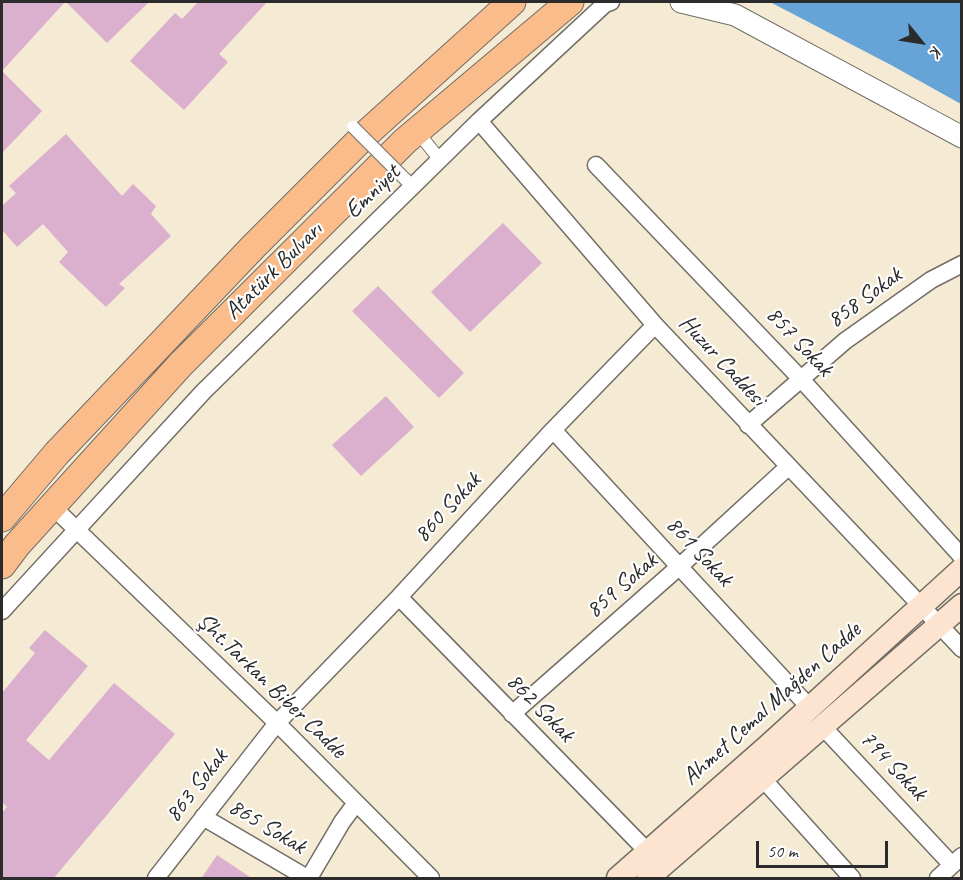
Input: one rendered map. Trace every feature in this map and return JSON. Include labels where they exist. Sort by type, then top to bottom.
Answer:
[{"type":"highway","name":"Atatürk Bulvarı","points":[[2,518],[57,453],[254,246],[337,152],[367,133],[493,12],[512,2]]},
{"type":"highway","name":"Atatürk Bulvarı","points":[[2,565],[52,506],[181,364],[417,131],[570,2]]},
{"type":"main road","name":"Ahmet Cemal Mağden Cadde","points":[[618,879],[962,569]]},
{"type":"main road","name":"Ahmet Cemal Mağden Cadde","points":[[648,879],[962,605]]},
{"type":"street","name":"Emniyet","points":[[2,611],[203,392],[479,121],[605,4],[611,2]]},
{"type":"street","points":[[681,2],[735,15],[962,137]]},
{"type":"street","name":"Huzur Caddesi","points":[[479,121],[656,325],[962,649]]},
{"type":"street","points":[[353,127],[406,180]]},
{"type":"street","points":[[417,131],[440,160]]},
{"type":"street","name":"857 Sokak","points":[[596,165],[801,380],[962,557]]},
{"type":"street","name":"858 Sokak","points":[[748,425],[845,341],[931,280],[962,264]]},
{"type":"street","name":"860 Sokak","points":[[276,723],[399,597],[553,430],[656,325]]},
{"type":"street","name":"861 Sokak","points":[[553,430],[810,708]]},
{"type":"street","name":"859 Sokak","points":[[512,714],[788,467]]},
{"type":"street","name":"Şht.Tarkan Biber Cadde","points":[[52,506],[276,723],[431,879]]},
{"type":"street","name":"862 Sokak","points":[[399,597],[648,852]]},
{"type":"street","name":"863 Sokak","points":[[156,879],[276,723]]},
{"type":"street","name":"794 Sokak","points":[[823,727],[957,861]]},
{"type":"street","points":[[763,779],[852,879]]},
{"type":"street","points":[[308,879],[356,803]]},
{"type":"street","name":"865 Sokak","points":[[203,817],[308,879]]},
{"type":"street","points":[[938,879],[957,861]]},
{"type":"water","points":[[770,2],[961,2],[961,104],[891,65]]},
{"type":"building","points":[[2,2],[65,2],[2,71]]},
{"type":"building","points":[[66,2],[149,2],[107,43]]},
{"type":"building","points":[[198,2],[267,2],[219,54],[228,62],[184,110],[130,61],[175,13],[182,19]]},
{"type":"building","points":[[2,71],[42,111],[2,153]]},
{"type":"building","points":[[66,134],[122,196],[133,184],[156,206],[151,214],[171,236],[119,284],[125,288],[106,307],[59,262],[68,252],[43,224],[17,247],[2,230],[2,206],[16,193],[9,186]]},
{"type":"building","points":[[503,223],[542,263],[470,332],[431,292]]},
{"type":"building","points":[[378,286],[464,373],[439,398],[352,311]]},
{"type":"building","points":[[386,396],[414,427],[361,476],[332,445]]},
{"type":"building","points":[[45,630],[88,666],[26,740],[49,760],[114,683],[175,734],[53,879],[2,879],[2,813],[7,807],[2,802],[2,693],[35,653],[29,648]]},
{"type":"building","points":[[217,855],[253,879],[201,879]]}]
